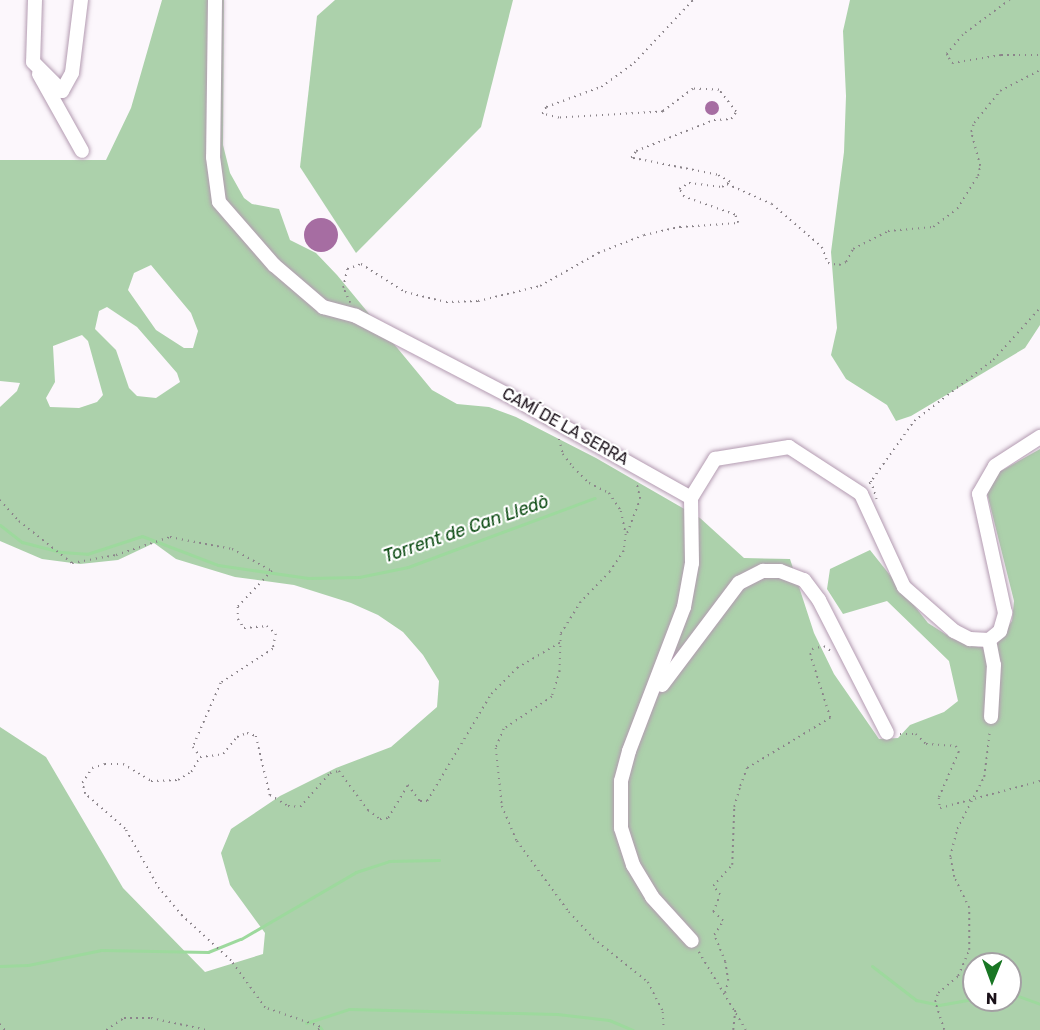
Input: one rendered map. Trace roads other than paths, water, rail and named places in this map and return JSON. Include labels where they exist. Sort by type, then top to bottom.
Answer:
[{"type":"street","points":[[35,0],[33,62],[82,151]]},
{"type":"street","points":[[33,62],[62,91],[72,73],[81,0]]},
{"type":"street","name":"CAMÍ DE LA SERRA","points":[[215,0],[213,157],[219,202],[274,265],[323,307],[356,316],[691,498]]},
{"type":"street","points":[[693,941],[652,897],[633,865],[621,828],[621,781],[684,607],[692,563],[691,498],[715,459],[789,447],[861,494],[904,587],[954,631],[970,639],[989,640],[1000,631],[1005,613],[999,573],[979,495],[995,466],[1040,437]]},
{"type":"street","points":[[650,700],[733,590],[746,578],[771,570],[798,577],[810,586],[887,734]]},
{"type":"street","points":[[989,640],[994,665],[991,717]]},
{"type":"waterway","name":"Torrent de Can Lledò","points":[[0,525],[22,542],[61,552],[87,554],[142,536],[218,565],[308,578],[359,577],[408,567],[595,498]]},
{"type":"waterway","points":[[0,966],[28,965],[101,950],[208,952],[241,939],[356,872],[389,861],[439,860]]},
{"type":"waterway","points":[[872,966],[916,1000],[939,1005],[962,1001]]},
{"type":"waterway","points":[[1022,997],[1040,1004]]},
{"type":"waterway","points":[[306,1023],[349,1009],[557,1014],[609,1020],[633,1030]]}]
